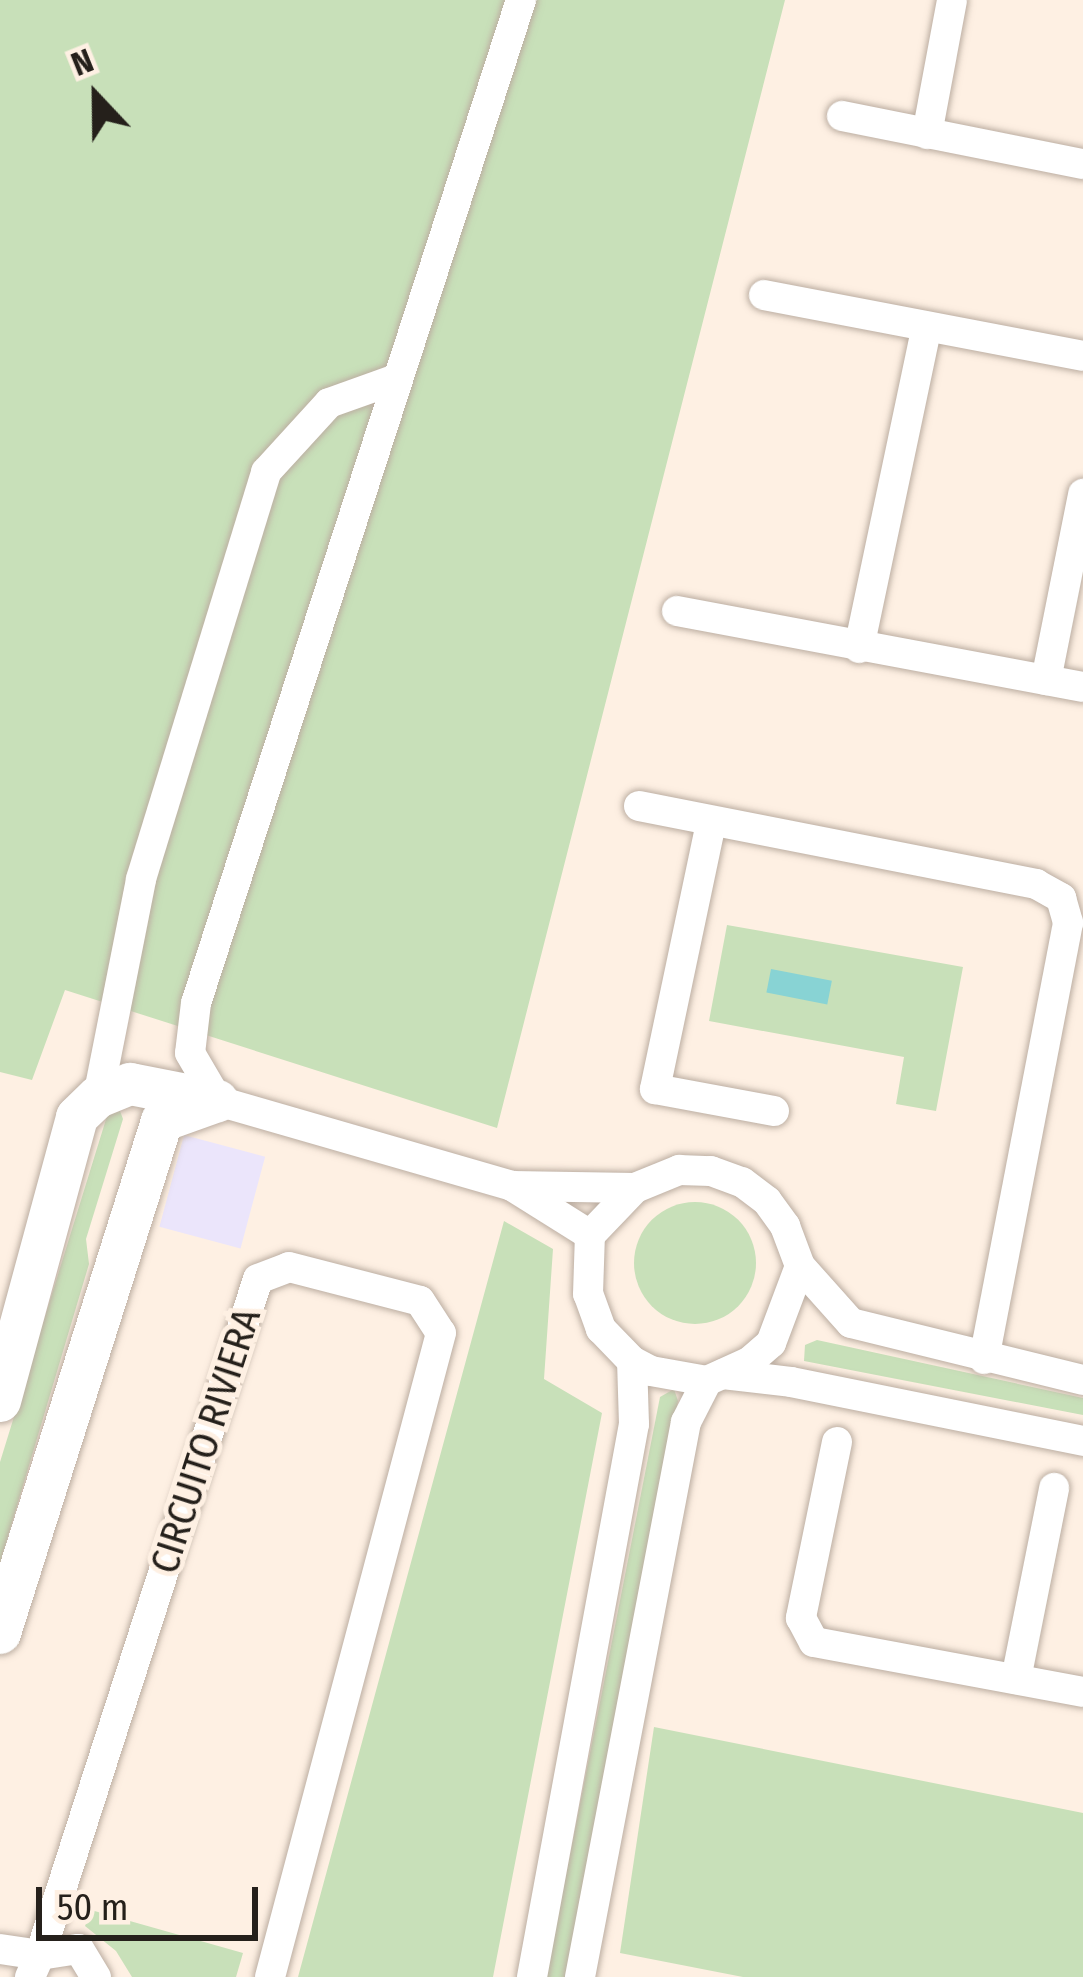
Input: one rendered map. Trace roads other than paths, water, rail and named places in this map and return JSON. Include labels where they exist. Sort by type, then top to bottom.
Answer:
[{"type":"main road","points":[[0,1401],[77,1117],[98,1097],[130,1084],[218,1101]]},
{"type":"main road","points":[[0,1633],[162,1121],[218,1101]]},
{"type":"street","points":[[521,0],[196,1003],[190,1053],[218,1101],[512,1186],[635,1188],[680,1170],[711,1171],[742,1182],[767,1201],[785,1226],[800,1266],[850,1323],[1083,1380]]},
{"type":"street","points":[[927,134],[952,0]]},
{"type":"street","points":[[842,116],[1083,164]]},
{"type":"street","points":[[764,295],[1083,356]]},
{"type":"street","points":[[859,648],[926,329]]},
{"type":"street","points":[[98,1097],[141,879],[266,472],[329,403],[396,379]]},
{"type":"street","points":[[1046,680],[1083,494]]},
{"type":"street","points":[[676,611],[1083,687]]},
{"type":"street","points":[[639,806],[1036,884],[1060,898],[1069,923],[984,1359]]},
{"type":"street","points":[[711,823],[656,1089],[774,1111]]},
{"type":"street","points":[[512,1186],[590,1234]]},
{"type":"street","points":[[635,1188],[590,1234],[588,1294],[601,1329],[632,1361],[651,1371],[791,1382],[1083,1441]]},
{"type":"street","points":[[580,1977],[686,1422],[715,1378],[771,1343],[800,1266]]},
{"type":"street","name":"CIRCUITO RIVIERA","points":[[35,1966],[257,1279],[289,1267],[420,1301],[441,1333],[270,1977]]},
{"type":"street","points":[[532,1977],[634,1424],[632,1361]]},
{"type":"street","points":[[837,1442],[801,1618],[814,1642],[1083,1692]]},
{"type":"street","points":[[1016,1678],[1054,1488]]},
{"type":"street","points":[[0,1948],[35,1966],[79,1949],[96,1977]]},
{"type":"water","points":[[771,969],[832,981],[827,1004],[766,993]]}]
